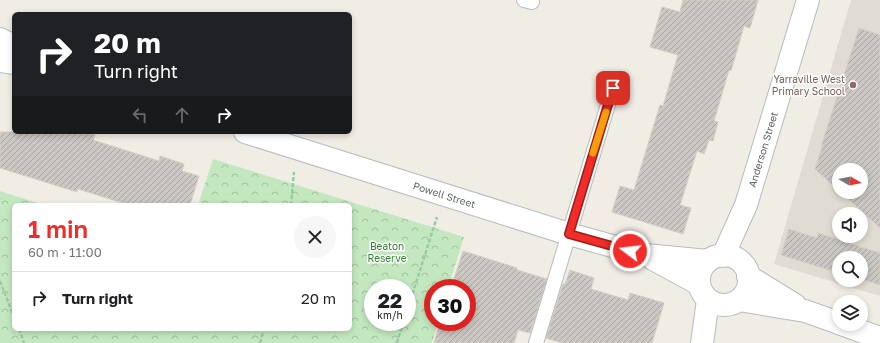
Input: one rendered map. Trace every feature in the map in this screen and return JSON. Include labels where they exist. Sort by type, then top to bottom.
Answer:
[{"type":"street","name":"Anderson Street","points":[[730,264],[745,207],[808,0]]},
{"type":"street","points":[[0,39],[12,45]]},
{"type":"street","points":[[0,61],[12,63]]},
{"type":"street","name":"Powell Street","points":[[251,134],[569,234],[645,255],[730,264],[805,311]]},
{"type":"street","name":"Powell Street","points":[[645,255],[718,297],[805,311],[832,321]]},
{"type":"street","points":[[706,343],[718,297],[700,271],[730,264],[747,289],[718,297]]},
{"type":"street","points":[[702,343],[718,297]]},
{"type":"street","name":"Powell Street","points":[[860,331],[880,338]]},
{"type":"lane","points":[[524,0],[532,2],[532,0]]},
{"type":"lane","points":[[536,343],[613,88]]},
{"type":"path","points":[[291,203],[296,149]]},
{"type":"path","points":[[416,283],[444,195]]},
{"type":"path","points":[[0,281],[12,312]]},
{"type":"path","points":[[19,331],[24,343]]},
{"type":"path","points":[[260,343],[263,331]]},
{"type":"path","points":[[397,343],[400,331]]},
{"type":"shaded area","name":"Yarraville West Primary School","points":[[851,0],[880,0],[880,296],[850,287],[868,287],[868,251],[832,251],[832,282],[774,264]]},
{"type":"green space","name":"Beaton Reserve","points":[[213,159],[464,237],[451,279],[424,279],[424,331],[435,331],[432,343],[0,343],[0,191],[38,203],[12,203],[12,331],[352,331],[352,203],[199,203]]},
{"type":"building","points":[[683,0],[758,0],[750,28],[744,26],[731,71],[729,70],[714,121],[718,122],[713,141],[709,140],[704,154],[697,151],[680,205],[691,208],[683,234],[612,212],[620,186],[634,190],[660,105],[663,106],[678,55],[650,47],[662,7],[680,12]]},
{"type":"building","points":[[859,28],[880,35],[880,228],[868,217],[868,207],[857,207],[849,199],[868,199],[868,163],[832,163],[832,185],[815,169]]},
{"type":"building","points":[[0,132],[12,132],[12,134],[91,134],[95,135],[93,140],[159,161],[160,156],[184,164],[182,171],[199,176],[191,203],[123,203],[78,189],[77,192],[0,168]]},
{"type":"building","points":[[789,229],[817,238],[818,233],[832,238],[832,243],[849,243],[880,253],[880,285],[868,281],[868,251],[832,251],[832,271],[781,255]]},
{"type":"building","points":[[463,251],[547,279],[530,333],[518,330],[514,343],[434,343],[437,331],[476,331],[476,279],[454,279]]},
{"type":"building","points":[[570,270],[594,278],[591,289],[628,300],[630,293],[664,303],[652,343],[562,343],[546,338],[563,284],[565,284]]},
{"type":"slow traffic","points":[[593,153],[606,112]]},
{"type":"place","name":"Yarraville West Primary School","points":[[853,85]]},
{"type":"route","points":[[613,88],[569,234],[630,251]]}]
